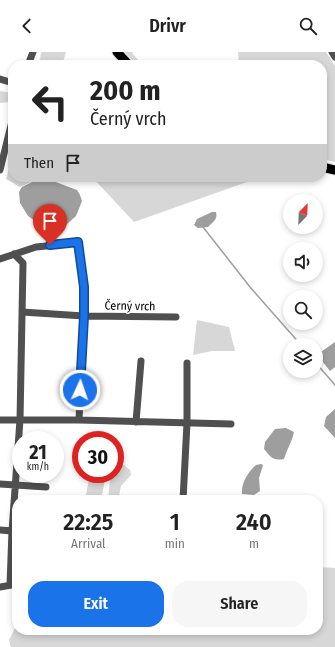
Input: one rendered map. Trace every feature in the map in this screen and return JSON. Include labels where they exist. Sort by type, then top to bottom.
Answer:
[{"type":"main road","points":[[117,52],[124,60]]},
{"type":"street","points":[[332,52],[335,57]]},
{"type":"street","points":[[0,170],[8,137]]},
{"type":"street","points":[[0,259],[36,247],[78,242],[84,287],[79,420]]},
{"type":"street","points":[[14,254],[23,263],[20,420],[15,495]]},
{"type":"street","name":"Černý vrch","points":[[22,312],[84,316],[176,317]]},
{"type":"street","points":[[136,422],[141,361]]},
{"type":"street","points":[[183,495],[187,422],[187,363]]},
{"type":"street","points":[[0,420],[79,420],[230,424]]},
{"type":"street","points":[[0,484],[46,487]]},
{"type":"street","points":[[0,530],[12,531]]},
{"type":"street","points":[[0,587],[12,584]]},
{"type":"shaded area","points":[[41,52],[66,52],[64,60],[40,60]]},
{"type":"shaded area","points":[[125,52],[133,52],[132,53],[138,60],[132,60]]},
{"type":"shaded area","points":[[238,52],[326,52],[335,66],[335,162],[327,160],[327,60],[239,60]]},
{"type":"shaded area","points":[[0,91],[8,92],[8,102],[0,103]]},
{"type":"shaded area","points":[[11,182],[30,182],[20,187]]},
{"type":"shaded area","points":[[32,182],[56,182],[77,190],[82,201],[76,216],[66,225],[51,227],[38,223],[28,216],[20,203],[19,192],[22,187]]},
{"type":"shaded area","points":[[97,182],[247,182],[134,222]]},
{"type":"shaded area","points":[[212,212],[216,212],[216,217],[208,227],[198,228],[194,225],[197,219]]},
{"type":"shaded area","points":[[197,320],[229,327],[235,351],[212,351],[193,355]]},
{"type":"shaded area","points":[[335,342],[335,367],[330,371],[323,362],[323,350]]},
{"type":"shaded area","points":[[335,409],[335,438],[324,426],[326,417]]},
{"type":"shaded area","points":[[286,428],[294,432],[292,439],[284,459],[274,459],[264,449],[265,442],[275,429]]},
{"type":"shaded area","points":[[124,465],[130,470],[131,475],[124,483]]},
{"type":"shaded area","points":[[256,465],[263,465],[259,478],[260,491],[254,495],[242,494],[244,482],[248,474]]},
{"type":"shaded area","points":[[88,483],[104,483],[102,495],[86,495]]},
{"type":"shaded area","points":[[110,483],[124,483],[121,486],[119,495],[108,495]]},
{"type":"shaded area","points":[[323,567],[335,568],[335,647],[11,647],[9,640],[12,634],[323,635]]},
{"type":"waterway","points":[[203,227],[250,287],[295,338]]},
{"type":"waterway","points":[[323,371],[335,385]]},
{"type":"route","points":[[50,245],[78,242],[84,287],[80,390]]}]
